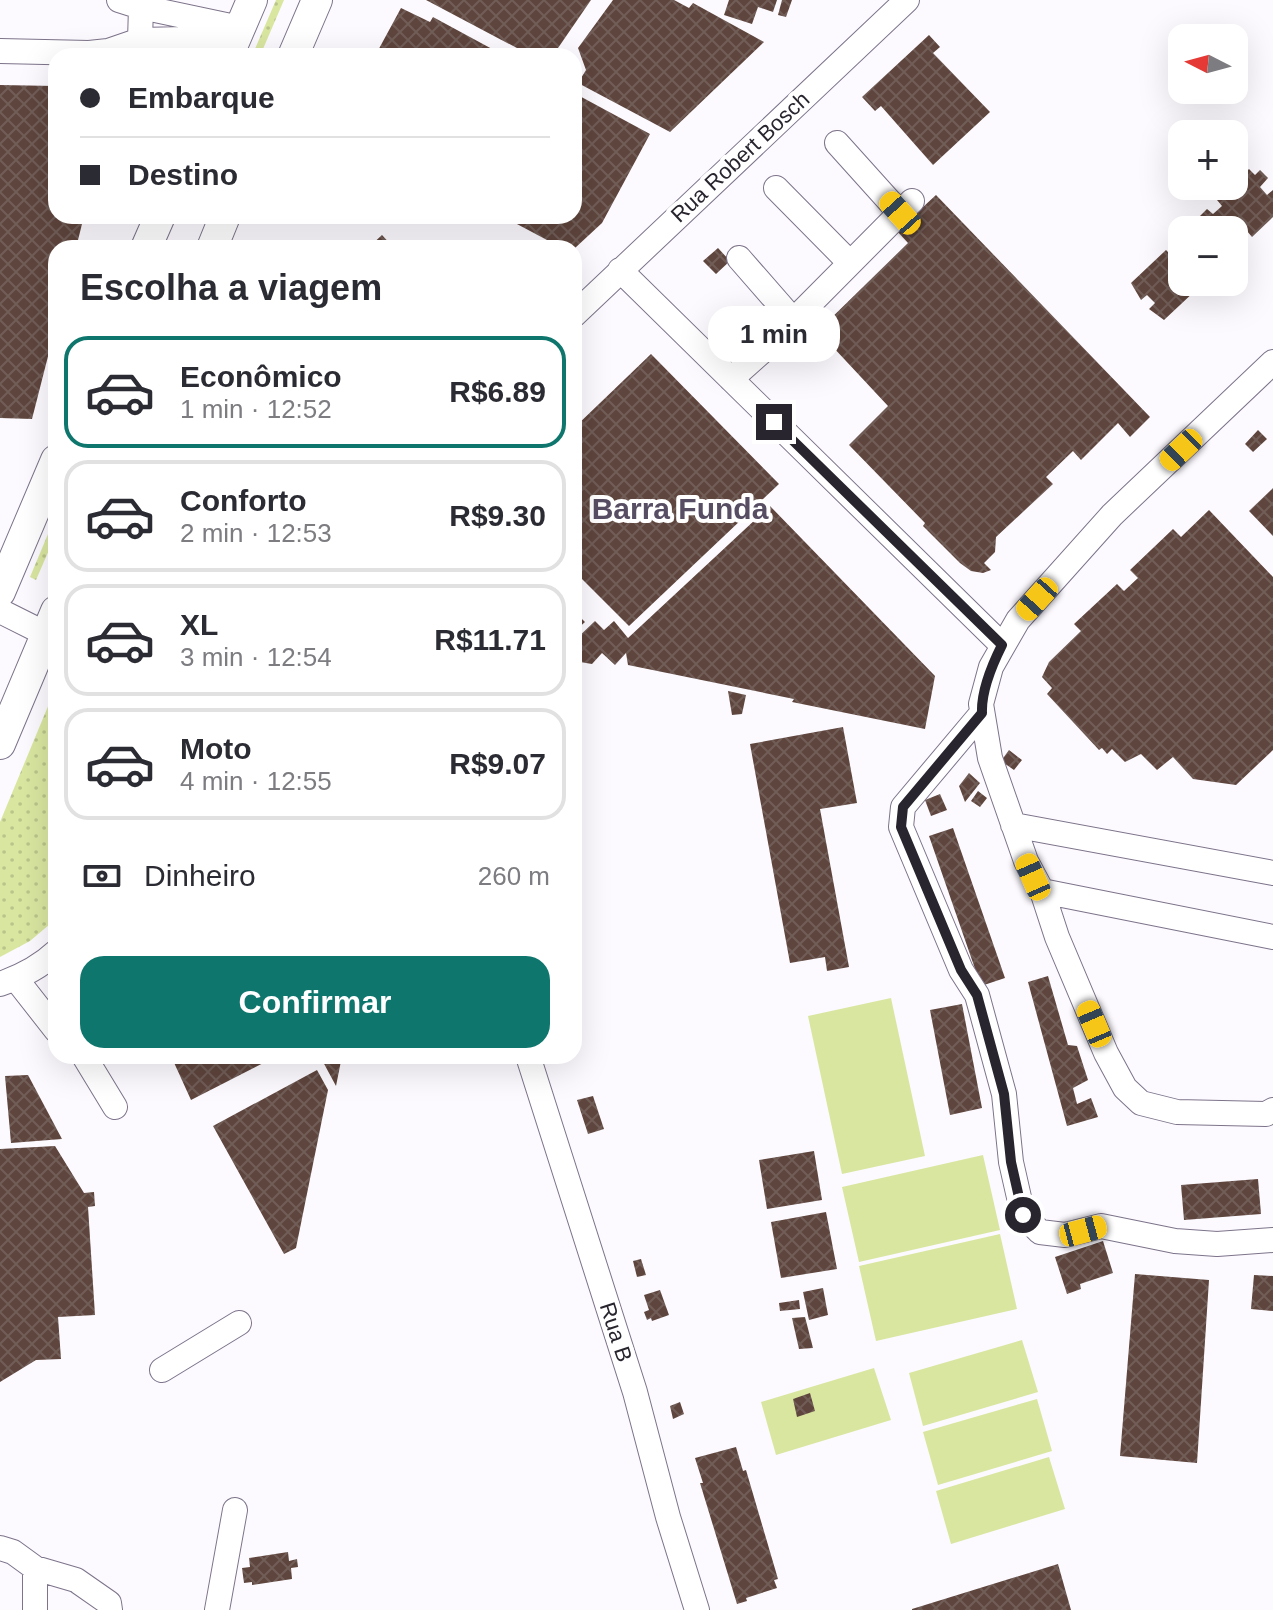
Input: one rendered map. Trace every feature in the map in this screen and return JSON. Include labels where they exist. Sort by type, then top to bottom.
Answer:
[{"type":"main road","points":[[233,44],[252,0]]},
{"type":"main road","points":[[296,48],[317,0]]},
{"type":"main road","points":[[0,592],[48,479]]},
{"type":"main road","points":[[0,744],[48,640]]},
{"type":"street","name":"Rua Robert Bosch","points":[[582,307],[907,0]]},
{"type":"street","points":[[130,4],[233,44]]},
{"type":"street","points":[[130,4],[140,40]]},
{"type":"street","points":[[117,48],[140,40],[185,39],[233,44]]},
{"type":"street","points":[[0,51],[48,52]]},
{"type":"street","points":[[731,379],[794,321],[906,207],[837,143]]},
{"type":"street","points":[[776,188],[850,263]]},
{"type":"street","points":[[739,258],[794,321]]},
{"type":"street","points":[[620,270],[1002,645]]},
{"type":"street","points":[[1273,362],[1112,515],[1018,620],[991,667],[982,708],[990,758],[1026,861],[1042,891],[1057,937],[1106,1053],[1125,1088],[1141,1103],[1177,1112],[1266,1114],[1273,1110]]},
{"type":"street","points":[[0,611],[48,627]]},
{"type":"street","points":[[982,708],[903,807],[901,827],[961,970],[977,995],[1004,1094],[1011,1162],[1023,1215],[1040,1232],[1065,1235],[1101,1226],[1175,1241],[1217,1244],[1273,1240]]},
{"type":"street","points":[[1013,825],[1273,873]]},
{"type":"street","points":[[1042,891],[1273,937]]},
{"type":"street","points":[[48,966],[8,982],[48,1022]]},
{"type":"street","points":[[89,1064],[115,1107]]},
{"type":"street","name":"Rua B","points":[[531,1064],[635,1392],[668,1517],[697,1610]]},
{"type":"street","points":[[162,1370],[239,1323]]},
{"type":"street","points":[[217,1610],[235,1510]]},
{"type":"street","points":[[0,1548],[13,1552],[35,1568],[90,1587],[109,1603],[110,1610]]},
{"type":"street","points":[[35,1568],[35,1610]]},
{"type":"green space","points":[[276,0],[284,0],[263,48],[255,48]]},
{"type":"green space","points":[[48,534],[48,552],[36,580],[30,577]]},
{"type":"green space","points":[[48,706],[48,926],[30,941],[0,957],[0,822]]},
{"type":"green space","points":[[891,998],[925,1156],[842,1174],[808,1016]]},
{"type":"green space","points":[[983,1155],[1000,1230],[859,1262],[842,1187]]},
{"type":"green space","points":[[1000,1234],[1017,1309],[876,1341],[859,1266]]},
{"type":"green space","points":[[1022,1340],[1038,1392],[923,1426],[909,1373]]},
{"type":"green space","points":[[874,1368],[891,1420],[776,1455],[761,1402]]},
{"type":"green space","points":[[1037,1399],[1052,1451],[938,1485],[923,1432]]},
{"type":"green space","points":[[1049,1457],[1065,1509],[951,1544],[936,1491]]},
{"type":"building","points":[[426,0],[591,0],[558,48],[517,48]]},
{"type":"building","points":[[613,0],[674,0],[689,8],[693,3],[764,42],[670,132],[582,85],[586,70],[582,48],[578,48]]},
{"type":"building","points":[[729,0],[777,0],[773,12],[758,7],[752,24],[724,15]]},
{"type":"building","points":[[782,0],[792,0],[786,17],[778,15]]},
{"type":"building","points":[[401,8],[430,22],[433,17],[490,48],[379,48]]},
{"type":"building","points":[[929,35],[940,47],[933,53],[990,112],[933,165],[881,106],[875,111],[862,97]]},
{"type":"building","points":[[0,85],[48,86],[48,224],[82,224],[78,240],[48,240],[48,356],[32,419],[0,418]]},
{"type":"building","points":[[582,97],[650,134],[602,223],[582,242],[547,240],[517,224],[582,224]]},
{"type":"building","points":[[1248,170],[1255,175],[1260,170],[1268,178],[1260,187],[1267,195],[1273,190],[1273,217],[1252,237],[1248,232],[1248,216],[1200,216],[1207,209],[1213,214],[1222,206],[1217,200],[1248,200]]},
{"type":"building","points":[[936,195],[1150,417],[1130,437],[1118,423],[1081,460],[1073,451],[1046,477],[1053,484],[996,537],[995,552],[984,563],[991,570],[983,573],[971,571],[960,563],[849,445],[888,406],[818,331],[908,243],[897,231]]},
{"type":"building","points":[[718,248],[730,261],[716,274],[703,261]]},
{"type":"building","points":[[1166,250],[1168,296],[1190,296],[1164,320],[1149,309],[1155,303],[1147,295],[1141,300],[1131,283]]},
{"type":"building","points":[[651,354],[779,484],[629,626],[582,579],[582,420]]},
{"type":"building","points":[[1258,430],[1267,439],[1253,452],[1245,444]]},
{"type":"building","points":[[1273,488],[1273,536],[1249,511]]},
{"type":"building","points":[[770,506],[935,676],[925,729],[628,665],[626,653],[615,665],[602,653],[592,664],[582,662],[582,633],[595,621],[604,630],[614,621],[628,638]]},
{"type":"building","points":[[1209,510],[1273,577],[1273,750],[1236,785],[1193,779],[1173,757],[1157,770],[1141,754],[1125,762],[1112,749],[1107,754],[1102,748],[1099,750],[1047,694],[1052,688],[1042,677],[1049,662],[1081,631],[1074,624],[1117,584],[1124,591],[1138,578],[1130,570],[1173,529],[1181,537]]},
{"type":"building","points":[[728,691],[746,695],[742,714],[732,715]]},
{"type":"building","points":[[843,727],[857,803],[820,809],[849,967],[827,971],[825,957],[790,963],[750,744]]},
{"type":"building","points":[[1009,750],[1022,760],[1014,770],[1001,761]]},
{"type":"building","points":[[969,773],[980,783],[965,802],[959,786]]},
{"type":"building","points":[[978,791],[987,798],[980,807],[971,801]]},
{"type":"building","points":[[940,794],[947,810],[931,816],[925,800]]},
{"type":"building","points":[[953,828],[1005,978],[981,986],[929,836]]},
{"type":"building","points":[[1048,976],[1068,1045],[1077,1046],[1088,1080],[1073,1088],[1077,1104],[1091,1098],[1098,1117],[1067,1126],[1028,982]]},
{"type":"building","points":[[962,1004],[982,1108],[950,1115],[930,1010]]},
{"type":"building","points":[[175,1064],[261,1064],[191,1100]]},
{"type":"building","points":[[324,1064],[340,1064],[336,1086]]},
{"type":"building","points":[[317,1070],[328,1090],[296,1248],[284,1254],[213,1126]]},
{"type":"building","points":[[28,1075],[62,1139],[11,1143],[5,1076]]},
{"type":"building","points":[[593,1096],[604,1129],[588,1134],[577,1100]]},
{"type":"building","points":[[55,1146],[84,1193],[94,1192],[95,1206],[88,1207],[95,1315],[58,1317],[61,1359],[36,1360],[0,1382],[0,1149]]},
{"type":"building","points":[[814,1151],[822,1200],[767,1209],[759,1160]]},
{"type":"building","points":[[1258,1179],[1261,1214],[1184,1220],[1181,1185]]},
{"type":"building","points":[[826,1212],[837,1269],[781,1278],[771,1222]]},
{"type":"building","points":[[1103,1241],[1113,1273],[1080,1284],[1081,1289],[1067,1294],[1055,1257]]},
{"type":"building","points":[[641,1259],[646,1275],[637,1277],[633,1261]]},
{"type":"building","points":[[1135,1274],[1209,1280],[1197,1463],[1120,1456]]},
{"type":"building","points":[[1254,1275],[1273,1276],[1273,1311],[1251,1309]]},
{"type":"building","points":[[823,1288],[828,1315],[809,1320],[803,1292]]},
{"type":"building","points":[[660,1290],[669,1315],[647,1320],[644,1312],[649,1310],[644,1295]]},
{"type":"building","points":[[799,1300],[800,1309],[780,1311],[779,1303]]},
{"type":"building","points":[[805,1317],[813,1348],[799,1349],[792,1318]]},
{"type":"building","points":[[810,1393],[815,1411],[797,1417],[793,1399]]},
{"type":"building","points":[[680,1402],[684,1414],[673,1419],[670,1406]]},
{"type":"building","points":[[736,1447],[743,1471],[746,1470],[778,1579],[774,1580],[777,1588],[737,1604],[695,1458]]},
{"type":"building","points":[[288,1552],[289,1561],[297,1559],[298,1567],[291,1568],[292,1579],[252,1585],[252,1582],[244,1583],[242,1568],[250,1567],[249,1558]]},
{"type":"building","points":[[1058,1564],[1071,1610],[912,1610],[912,1609]]},
{"type":"district","name":"Barra Funda","points":[[680,508]]},
{"type":"route","points":[[774,422],[1002,645],[991,667],[981,704],[982,713],[903,807],[901,827],[961,970],[977,995],[1004,1094],[1011,1162],[1023,1215]]}]
